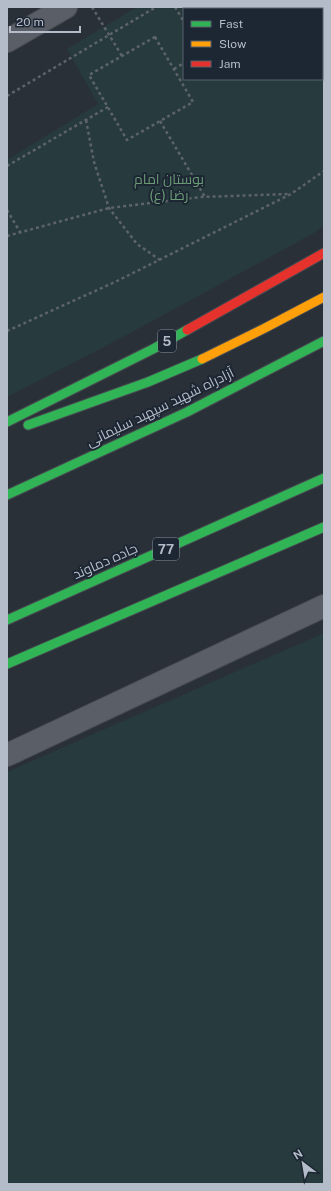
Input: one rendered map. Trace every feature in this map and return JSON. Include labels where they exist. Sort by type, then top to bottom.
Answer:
[{"type":"highway","name":"5","points":[[7,422],[153,349],[324,252]]},
{"type":"highway","points":[[22,427],[164,375],[223,350],[324,297]]},
{"type":"highway","name":"آزادراه شهید سپهبد سلیمانی","points":[[7,495],[187,412],[324,341]]},
{"type":"highway","name":"جاده دماوند","points":[[7,620],[324,478]]},
{"type":"highway","points":[[7,664],[324,527]]},
{"type":"street","points":[[7,42],[66,7]]},
{"type":"street","points":[[7,755],[324,606]]},
{"type":"path","points":[[92,7],[122,56]]},
{"type":"path","points":[[7,96],[156,7]]},
{"type":"path","points":[[175,7],[183,20]]},
{"type":"path","points":[[155,36],[174,69],[193,102],[127,140],[89,75],[155,36]]},
{"type":"path","points":[[174,69],[183,63]]},
{"type":"path","points":[[7,166],[108,107]]},
{"type":"path","points":[[86,120],[94,162],[109,208],[137,244],[160,260]]},
{"type":"path","points":[[160,121],[206,197]]},
{"type":"path","points":[[7,331],[117,281],[292,194],[324,171]]},
{"type":"path","points":[[7,236],[109,208],[206,197],[292,194]]},
{"type":"path","points":[[7,210],[20,232]]},
{"type":"green space","name":"بوستان امام رضا (ع)","points":[[137,7],[324,7],[324,226],[314,233],[123,337],[7,397],[7,160],[98,104],[67,49]]},
{"type":"green space","points":[[324,633],[324,1184],[7,1184],[7,772]]},
{"type":"traffic: fast","points":[[7,422],[153,349],[187,330]]},
{"type":"traffic: fast","points":[[7,495],[187,412],[324,341]]},
{"type":"traffic: fast","points":[[28,425],[148,382],[202,359]]},
{"type":"traffic: fast","points":[[7,620],[324,478]]},
{"type":"traffic: fast","points":[[7,664],[324,527]]},
{"type":"traffic: slow","points":[[202,359],[324,297]]},
{"type":"traffic: jam","points":[[187,330],[324,253]]}]
